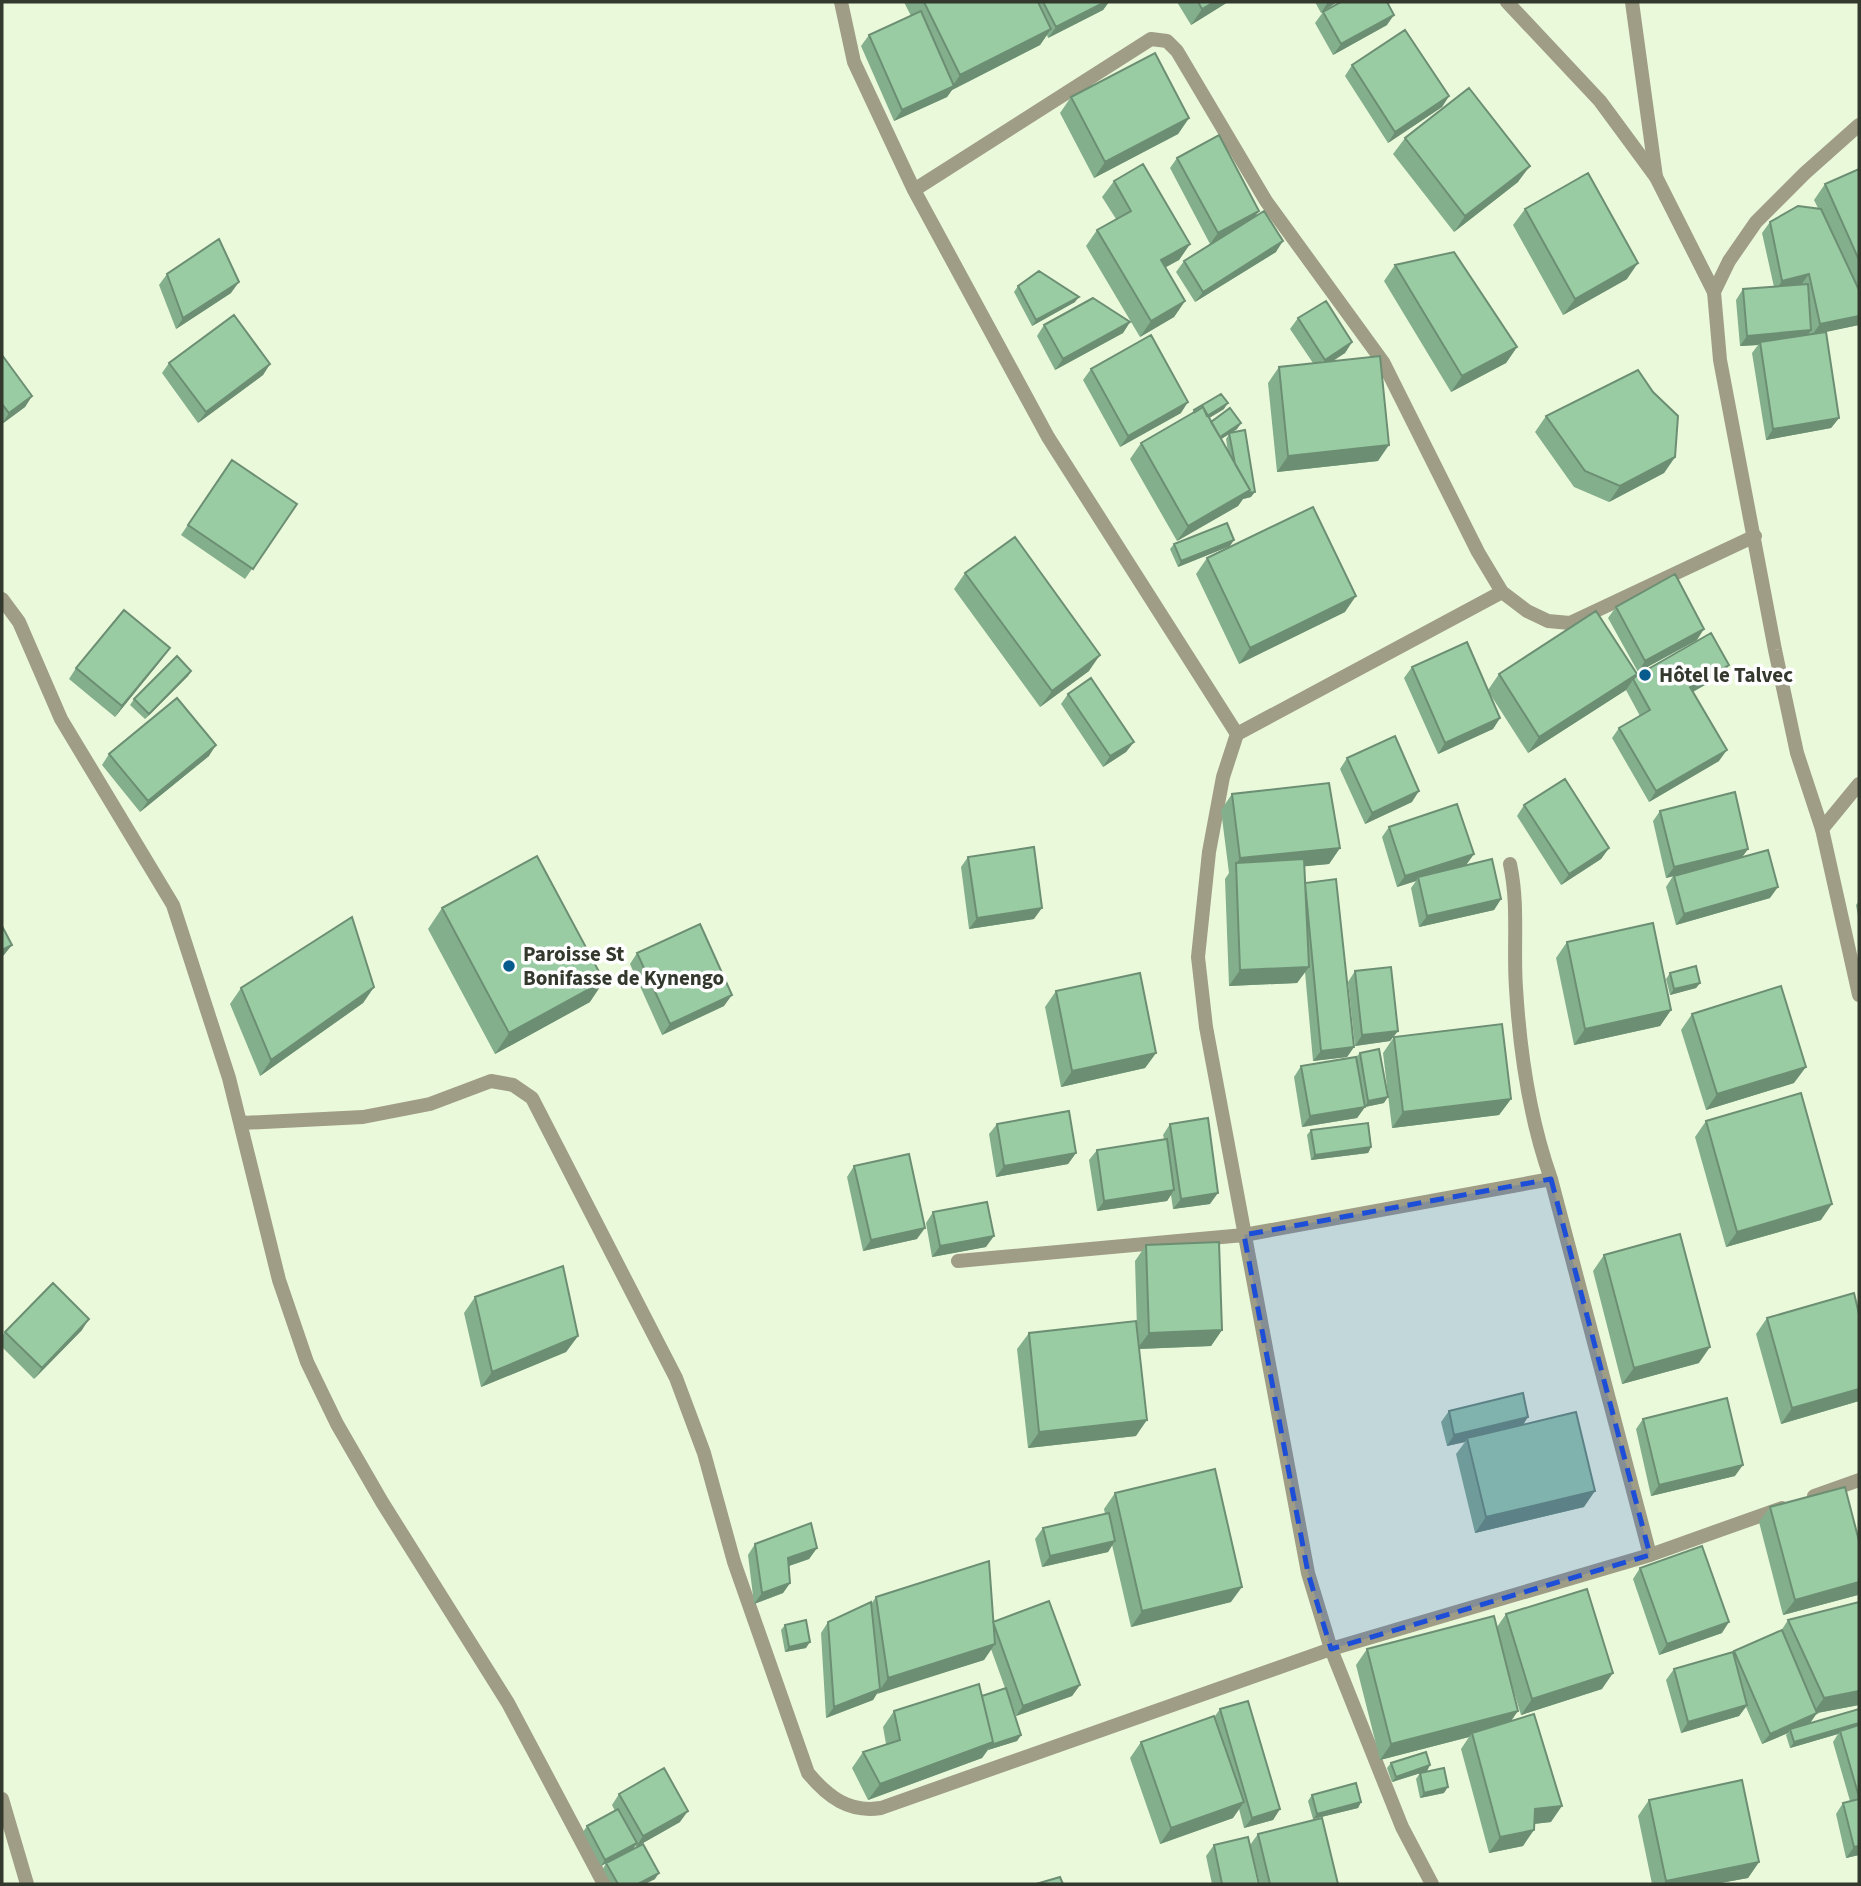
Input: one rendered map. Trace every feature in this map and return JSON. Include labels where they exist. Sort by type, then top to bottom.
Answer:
[{"type":"street","points":[[841,2],[854,62],[914,190],[1048,437],[1237,734]]},
{"type":"street","points":[[1507,2],[1600,101],[1656,177],[1714,292],[1720,360],[1794,740],[1822,830],[1859,995]]},
{"type":"street","points":[[1632,2],[1656,177]]},
{"type":"street","points":[[914,190],[1151,39],[1167,41],[1177,51],[1266,201],[1383,362],[1502,592],[1527,611],[1548,621],[1570,623],[1755,536]]},
{"type":"street","points":[[1714,292],[1729,261],[1756,222],[1859,125]]},
{"type":"street","points":[[1432,1884],[1402,1827],[1331,1649],[1308,1573],[1206,1027],[1198,957],[1209,852],[1223,777],[1237,734],[1502,592]]},
{"type":"street","points":[[2,599],[19,622],[61,719],[173,905],[204,993],[242,1123],[279,1280],[307,1362],[337,1424],[382,1502],[454,1621],[508,1703],[604,1884]]},
{"type":"street","points":[[1822,830],[1859,784]]},
{"type":"street","points":[[1510,864],[1516,892],[1516,986],[1526,1089],[1535,1134],[1551,1179],[1650,1555]]},
{"type":"street","points":[[242,1123],[363,1117],[430,1104],[491,1081],[513,1084],[532,1098],[676,1378],[704,1453],[734,1562],[808,1773],[825,1793],[861,1811],[881,1808],[1331,1649],[1650,1555],[1859,1480]]},
{"type":"street","points":[[958,1261],[1244,1235],[1551,1179]]},
{"type":"street","points":[[2,1799],[27,1884]]},
{"type":"highlighted area","points":[[1551,1179],[1650,1555],[1331,1649],[1308,1573],[1244,1235]]},
{"type":"building","points":[[924,2],[1038,2],[1051,29],[960,75]]},
{"type":"building","points":[[1043,2],[1105,2],[1056,27]]},
{"type":"building","points":[[1198,2],[1214,2],[1202,9]]},
{"type":"building","points":[[1341,2],[1387,2],[1394,15],[1341,44],[1323,12]]},
{"type":"building","points":[[921,11],[954,86],[902,110],[869,35]]},
{"type":"building","points":[[1405,30],[1449,96],[1395,132],[1352,65]]},
{"type":"building","points":[[1155,53],[1189,118],[1105,162],[1071,97]]},
{"type":"building","points":[[1469,88],[1530,166],[1465,216],[1405,138]]},
{"type":"building","points":[[1219,135],[1259,211],[1218,233],[1177,158]]},
{"type":"building","points":[[1143,164],[1190,244],[1161,260],[1185,301],[1151,321],[1097,230],[1131,211],[1114,181]]},
{"type":"building","points":[[1859,169],[1859,260],[1825,184]]},
{"type":"building","points":[[1588,173],[1638,263],[1575,299],[1525,209]]},
{"type":"building","points":[[1798,206],[1821,209],[1859,290],[1859,316],[1820,324],[1809,274],[1782,281],[1770,222]]},
{"type":"building","points":[[1264,211],[1283,241],[1203,292],[1184,261]]},
{"type":"building","points":[[219,239],[239,282],[183,318],[167,274]]},
{"type":"building","points":[[1454,252],[1517,347],[1462,376],[1395,265]]},
{"type":"building","points":[[1039,271],[1079,297],[1036,320],[1018,286]]},
{"type":"building","points":[[1808,284],[1811,330],[1747,336],[1743,289]]},
{"type":"building","points":[[1093,298],[1130,322],[1063,359],[1044,325]]},
{"type":"building","points":[[1326,301],[1352,342],[1325,360],[1298,318]]},
{"type":"building","points":[[234,315],[270,364],[206,412],[169,363]]},
{"type":"building","points":[[1826,332],[1839,418],[1773,429],[1760,342]]},
{"type":"building","points":[[1151,335],[1188,402],[1128,436],[1091,369]]},
{"type":"building","points":[[2,355],[32,396],[9,413],[2,404]]},
{"type":"building","points":[[1380,356],[1389,445],[1288,456],[1279,367]]},
{"type":"building","points":[[1638,370],[1653,392],[1678,416],[1675,457],[1620,486],[1585,471],[1546,416]]},
{"type":"building","points":[[1221,394],[1228,403],[1207,416],[1203,407],[1195,412],[1194,410]]},
{"type":"building","points":[[1203,407],[1250,490],[1188,526],[1141,443]]},
{"type":"building","points":[[1230,408],[1241,423],[1220,437],[1211,422]]},
{"type":"building","points":[[1245,430],[1255,492],[1247,493],[1250,490],[1235,464],[1229,433]]},
{"type":"building","points":[[232,460],[297,504],[253,569],[188,525]]},
{"type":"building","points":[[1313,507],[1356,596],[1250,648],[1207,558]]},
{"type":"building","points":[[1227,523],[1234,540],[1181,561],[1174,544]]},
{"type":"building","points":[[1015,537],[1100,655],[1052,691],[965,573]]},
{"type":"building","points":[[1675,574],[1704,629],[1645,661],[1616,607]]},
{"type":"building","points":[[124,610],[170,648],[122,706],[76,668]]},
{"type":"building","points":[[1596,611],[1637,674],[1539,737],[1499,674]]},
{"type":"building","points":[[1711,633],[1729,665],[1690,687],[1727,750],[1656,791],[1619,728],[1650,710],[1633,679]]},
{"type":"building","points":[[1467,642],[1500,718],[1445,743],[1412,667]]},
{"type":"building","points":[[177,656],[191,671],[149,714],[134,699]]},
{"type":"building","points":[[1091,678],[1134,742],[1110,756],[1068,694]]},
{"type":"building","points":[[177,698],[216,745],[148,801],[109,754]]},
{"type":"building","points":[[1395,736],[1419,791],[1372,813],[1347,758]]},
{"type":"building","points":[[1565,779],[1609,848],[1569,874],[1524,805]]},
{"type":"building","points":[[1329,783],[1340,848],[1240,858],[1232,794]]},
{"type":"building","points":[[1735,792],[1748,849],[1674,867],[1660,811]]},
{"type":"building","points":[[1457,804],[1474,854],[1405,876],[1389,827]]},
{"type":"building","points":[[1034,847],[1042,908],[977,918],[968,857]]},
{"type":"building","points":[[1768,850],[1778,887],[1684,914],[1674,876]]},
{"type":"building","name":"Paroisse St Bonifasse de Kynengo","points":[[537,856],[604,981],[509,1033],[442,908]]},
{"type":"building","points":[[1304,859],[1309,967],[1240,970],[1236,863]]},
{"type":"building","points":[[1492,859],[1501,899],[1427,916],[1418,877]]},
{"type":"building","points":[[1336,879],[1354,1047],[1321,1051],[1305,883]]},
{"type":"building","points":[[352,917],[374,987],[271,1060],[241,988]]},
{"type":"building","points":[[1653,923],[1671,1010],[1585,1029],[1567,942]]},
{"type":"building","points":[[700,924],[732,995],[670,1024],[637,953]]},
{"type":"building","points":[[2,926],[12,945],[2,950]]},
{"type":"building","points":[[1696,966],[1700,983],[1674,989],[1670,973]]},
{"type":"building","points":[[1391,967],[1398,1031],[1362,1035],[1355,971]]},
{"type":"building","points":[[1140,973],[1156,1053],[1072,1071],[1056,991]]},
{"type":"building","points":[[1781,986],[1806,1067],[1717,1094],[1692,1014]]},
{"type":"building","points":[[1502,1024],[1511,1099],[1403,1112],[1394,1037]]},
{"type":"building","points":[[1379,1049],[1388,1097],[1368,1101],[1360,1053]]},
{"type":"building","points":[[1356,1057],[1365,1107],[1310,1116],[1301,1066]]},
{"type":"building","points":[[1801,1093],[1832,1204],[1737,1232],[1706,1121]]},
{"type":"building","points":[[1069,1111],[1076,1153],[1004,1166],[997,1124]]},
{"type":"building","points":[[1208,1118],[1218,1193],[1181,1199],[1170,1124]]},
{"type":"building","points":[[1368,1123],[1371,1147],[1315,1155],[1311,1130]]},
{"type":"building","points":[[1167,1139],[1174,1190],[1104,1201],[1097,1150]]},
{"type":"building","points":[[909,1154],[925,1228],[871,1240],[854,1166]]},
{"type":"building","points":[[987,1202],[994,1236],[940,1246],[933,1212]]},
{"type":"building","points":[[1680,1234],[1710,1347],[1634,1368],[1604,1255]]},
{"type":"building","points":[[1219,1242],[1222,1330],[1149,1333],[1146,1245]]},
{"type":"building","points":[[563,1266],[578,1336],[492,1372],[475,1297]]},
{"type":"building","points":[[53,1283],[89,1319],[42,1368],[5,1332]]},
{"type":"building","points":[[1854,1293],[1859,1314],[1859,1389],[1792,1408],[1767,1318]]},
{"type":"building","points":[[1136,1321],[1147,1420],[1039,1432],[1029,1333]]},
{"type":"building","points":[[1523,1393],[1528,1417],[1454,1435],[1449,1411]]},
{"type":"building","points":[[1727,1398],[1743,1465],[1659,1485],[1643,1419]]},
{"type":"building","points":[[1576,1412],[1595,1491],[1486,1517],[1467,1438]]},
{"type":"building","points":[[1215,1469],[1242,1587],[1142,1611],[1115,1493]]},
{"type":"building","points":[[1845,1487],[1859,1541],[1859,1582],[1795,1600],[1770,1507]]},
{"type":"building","points":[[1109,1513],[1115,1541],[1050,1556],[1043,1528]]},
{"type":"building","points":[[811,1523],[817,1548],[788,1558],[790,1583],[762,1593],[755,1544]]},
{"type":"building","points":[[1702,1546],[1729,1622],[1667,1644],[1640,1568]]},
{"type":"building","points":[[989,1561],[995,1644],[888,1678],[876,1597]]},
{"type":"building","points":[[1587,1589],[1613,1673],[1532,1699],[1506,1614]]},
{"type":"building","points":[[1049,1601],[1080,1685],[1023,1706],[993,1622]]},
{"type":"building","points":[[871,1602],[880,1689],[834,1707],[828,1622]]},
{"type":"building","points":[[1859,1602],[1859,1691],[1824,1698],[1788,1620]]},
{"type":"building","points":[[1494,1616],[1518,1711],[1391,1744],[1367,1649]]},
{"type":"building","points":[[806,1620],[810,1642],[789,1647],[785,1625]]},
{"type":"building","points":[[1782,1630],[1817,1713],[1770,1734],[1734,1651]]},
{"type":"building","points":[[1733,1652],[1747,1705],[1688,1722],[1674,1669]]},
{"type":"building","points":[[979,1684],[993,1742],[880,1784],[863,1752],[900,1740],[894,1711]]},
{"type":"building","points":[[1006,1688],[1021,1735],[991,1745],[993,1742],[982,1696]]},
{"type":"building","points":[[1248,1701],[1280,1809],[1252,1818],[1220,1709]]},
{"type":"building","points":[[1859,1709],[1859,1723],[1794,1742],[1790,1729]]},
{"type":"building","points":[[1534,1714],[1562,1806],[1535,1809],[1534,1830],[1500,1837],[1472,1733]]},
{"type":"building","points":[[1214,1716],[1244,1802],[1171,1828],[1141,1742]]},
{"type":"building","points":[[1859,1725],[1859,1797],[1840,1731]]},
{"type":"building","points":[[1426,1752],[1430,1765],[1396,1777],[1391,1763]]},
{"type":"building","points":[[664,1768],[688,1811],[643,1836],[619,1794]]},
{"type":"building","points":[[1444,1768],[1448,1787],[1424,1793],[1420,1773]]},
{"type":"building","points":[[1742,1780],[1759,1862],[1666,1881],[1649,1800]]},
{"type":"building","points":[[1356,1783],[1361,1802],[1317,1814],[1312,1795]]},
{"type":"building","points":[[1859,1799],[1859,1846],[1854,1847],[1843,1803]]},
{"type":"building","points":[[618,1809],[637,1843],[605,1860],[587,1826]]},
{"type":"building","points":[[1322,1818],[1338,1884],[1270,1884],[1258,1834]]},
{"type":"building","points":[[1248,1837],[1259,1884],[1222,1884],[1214,1845]]},
{"type":"building","points":[[643,1844],[659,1873],[638,1884],[618,1884],[606,1863]]},
{"type":"building","points":[[1060,1877],[1063,1884],[1036,1884]]},
{"type":"place","name":"Hôtel le Talvec","points":[[1645,675]]},
{"type":"place","name":"Paroisse St Bonifasse de Kynengo","points":[[509,966]]}]
